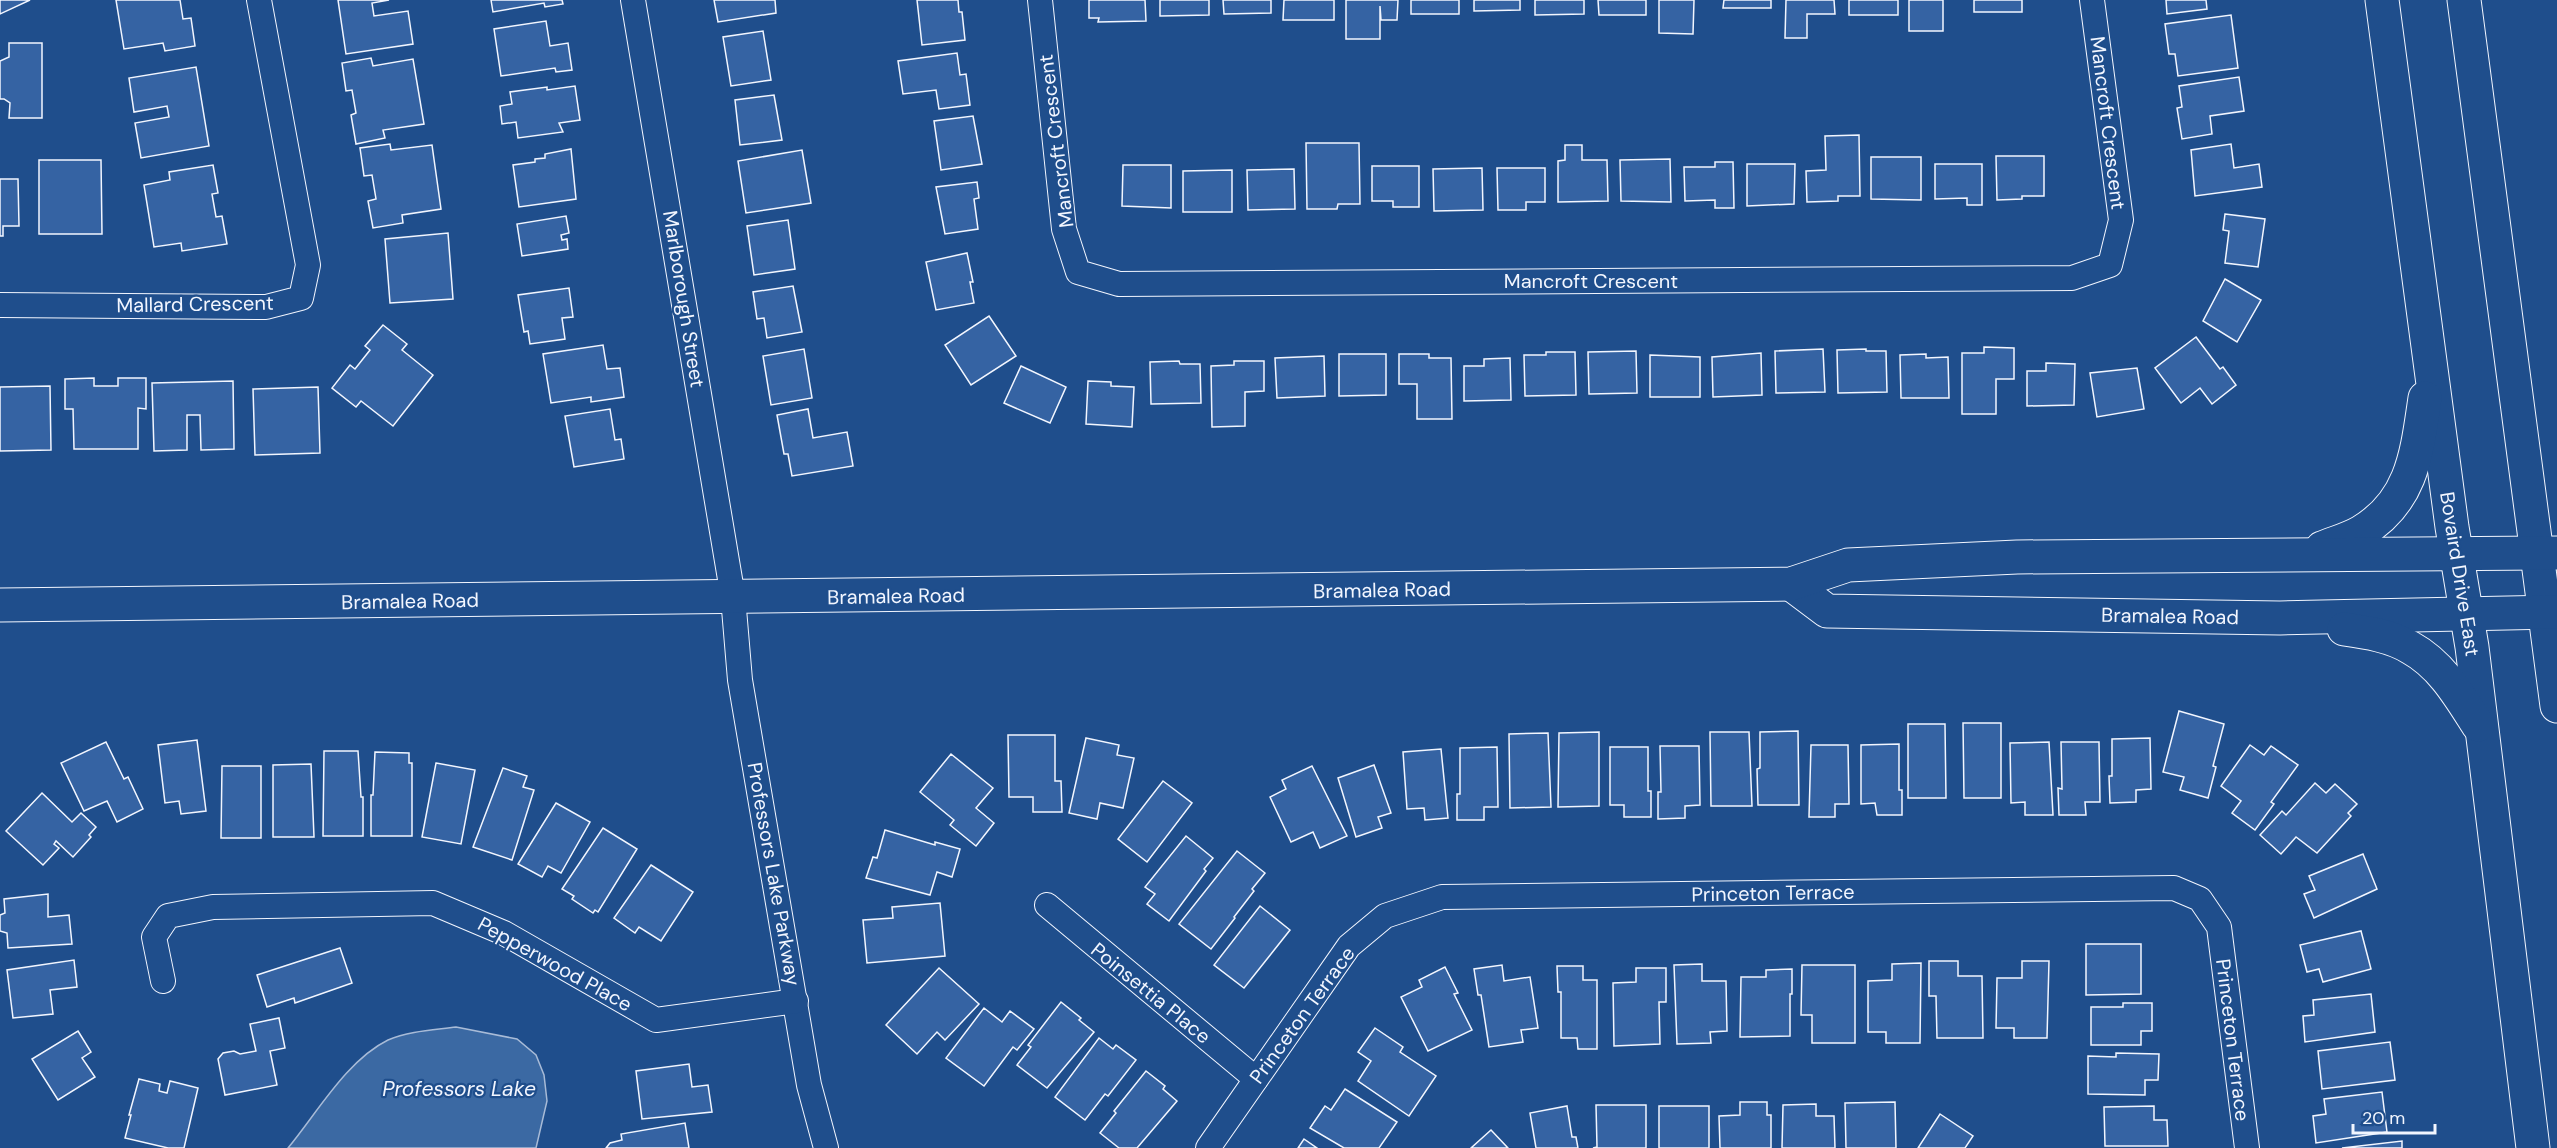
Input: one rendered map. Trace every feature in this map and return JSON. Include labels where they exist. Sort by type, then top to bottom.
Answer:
[{"type":"main road","name":"Bovaird Drive East","points":[[2382,0],[2483,732],[2533,1148]]},
{"type":"main road","points":[[2464,0],[2547,553],[2557,706]]},
{"type":"main road","points":[[2308,554],[2361,532],[2386,513],[2405,488],[2416,458],[2431,364]]},
{"type":"main road","name":"Bramalea Road","points":[[0,605],[1791,584],[1848,565],[2017,557],[2547,553]]},
{"type":"main road","name":"Bramalea Road","points":[[1791,584],[1827,610],[2280,618],[2550,612]]},
{"type":"main road","points":[[2280,618],[2368,633],[2411,647],[2448,679],[2483,732]]},
{"type":"street","name":"Mallard Crescent","points":[[0,305],[266,307],[301,298],[308,265],[259,0]]},
{"type":"street","name":"Marlborough Street","points":[[633,0],[733,597]]},
{"type":"street","name":"Mancroft Crescent","points":[[1040,0],[1064,229],[1078,272],[1119,284],[2072,278],[2110,265],[2121,220],[2092,0]]},
{"type":"street","name":"Professors Lake Parkway","points":[[733,597],[740,680],[809,1085],[826,1148]]},
{"type":"street","name":"Princeton Terrace","points":[[1208,1148],[1349,946],[1385,916],[1442,897],[2174,888],[2200,899],[2219,927],[2247,1148]]},
{"type":"street","name":"Pepperwood Place","points":[[163,981],[154,937],[168,916],[213,907],[434,903],[504,933],[656,1020],[796,1001]]},
{"type":"street","name":"Poinsettia Place","points":[[1047,905],[1256,1079]]},
{"type":"water","name":"Professors Lake","points":[[456,1027],[517,1039],[536,1055],[544,1075],[547,1101],[536,1148],[288,1148],[346,1074],[373,1049],[388,1040],[404,1035]]},
{"type":"building","points":[[0,0],[30,0],[0,14]]},
{"type":"building","points":[[116,0],[180,0],[183,19],[191,18],[195,46],[165,51],[163,43],[124,49]]},
{"type":"building","points":[[338,0],[389,0],[372,3],[374,16],[408,11],[413,44],[346,54]]},
{"type":"building","points":[[491,0],[562,0],[563,4],[545,7],[544,3],[493,12]]},
{"type":"building","points":[[714,0],[775,0],[776,13],[718,22]]},
{"type":"building","points":[[917,0],[958,0],[959,12],[962,12],[965,40],[922,45]]},
{"type":"building","points":[[1089,0],[1145,0],[1146,21],[1098,22],[1099,18],[1089,18]]},
{"type":"building","points":[[1160,0],[1209,0],[1209,15],[1160,16]]},
{"type":"building","points":[[1223,0],[1271,0],[1271,13],[1224,14]]},
{"type":"building","points":[[1284,0],[1334,0],[1334,20],[1283,20]]},
{"type":"building","points":[[1346,0],[1398,0],[1397,20],[1381,20],[1380,6],[1380,39],[1346,39]]},
{"type":"building","points":[[1411,0],[1459,0],[1459,14],[1411,14]]},
{"type":"building","points":[[1474,0],[1520,0],[1520,10],[1474,11]]},
{"type":"building","points":[[1535,0],[1584,0],[1584,14],[1535,15]]},
{"type":"building","points":[[1598,0],[1646,0],[1646,15],[1599,15]]},
{"type":"building","points":[[1659,0],[1694,0],[1693,34],[1659,33]]},
{"type":"building","points":[[1724,0],[1771,0],[1771,8],[1723,8]]},
{"type":"building","points":[[1786,0],[1834,0],[1835,14],[1807,14],[1807,38],[1785,38]]},
{"type":"building","points":[[1849,0],[1898,0],[1898,15],[1849,15]]},
{"type":"building","points":[[1909,0],[1943,0],[1943,31],[1909,31]]},
{"type":"building","points":[[1974,0],[2022,0],[2022,12],[1974,12]]},
{"type":"building","points":[[2166,0],[2206,0],[2207,9],[2167,14]]},
{"type":"building","points":[[2231,15],[2238,68],[2178,76],[2175,54],[2169,54],[2165,24]]},
{"type":"building","points":[[546,21],[550,46],[568,43],[572,70],[556,72],[555,68],[501,76],[494,29]]},
{"type":"building","points":[[763,31],[771,80],[731,86],[723,37]]},
{"type":"building","points":[[9,43],[42,43],[42,118],[9,118],[10,103],[0,99],[0,61],[9,57]]},
{"type":"building","points":[[957,53],[960,75],[966,74],[970,105],[939,109],[936,90],[903,94],[898,61]]},
{"type":"building","points":[[371,58],[373,66],[413,59],[424,124],[383,130],[385,138],[356,144],[351,115],[356,113],[352,90],[346,91],[342,63]]},
{"type":"building","points":[[196,67],[209,146],[141,158],[135,123],[169,117],[167,106],[134,112],[129,78]]},
{"type":"building","points":[[2239,77],[2244,111],[2210,116],[2212,134],[2182,139],[2177,108],[2182,107],[2179,86]]},
{"type":"building","points":[[575,86],[580,120],[559,123],[563,132],[518,138],[516,122],[502,124],[500,106],[512,104],[510,92]]},
{"type":"building","points":[[774,95],[782,140],[740,145],[735,100]]},
{"type":"building","points":[[973,116],[982,164],[941,170],[934,121]]},
{"type":"building","points":[[1859,135],[1860,196],[1838,196],[1838,201],[1807,202],[1806,171],[1826,170],[1825,136]]},
{"type":"building","points":[[1306,143],[1359,143],[1360,204],[1338,204],[1337,209],[1307,209]]},
{"type":"building","points":[[390,144],[391,150],[432,145],[441,209],[402,215],[403,223],[373,228],[368,201],[376,199],[372,175],[364,176],[360,148]]},
{"type":"building","points":[[2231,144],[2234,168],[2259,164],[2262,187],[2195,196],[2191,150]]},
{"type":"building","points":[[1565,145],[1582,145],[1582,160],[1607,160],[1608,201],[1558,202],[1558,161],[1565,160]]},
{"type":"building","points":[[571,149],[576,199],[519,207],[513,165],[535,162],[535,159],[545,158],[545,154]]},
{"type":"building","points":[[802,150],[811,203],[746,213],[738,161]]},
{"type":"building","points":[[1996,156],[2044,156],[2044,196],[2022,196],[2022,199],[1997,200]]},
{"type":"building","points":[[1871,157],[1921,157],[1921,200],[1871,199]]},
{"type":"building","points":[[1670,159],[1671,202],[1621,201],[1620,160]]},
{"type":"building","points":[[39,160],[101,160],[102,234],[39,234]]},
{"type":"building","points":[[1715,162],[1733,162],[1734,208],[1715,208],[1715,200],[1685,201],[1684,167],[1715,167]]},
{"type":"building","points":[[1747,164],[1795,164],[1794,204],[1747,206]]},
{"type":"building","points":[[1935,164],[1982,164],[1982,205],[1967,205],[1967,198],[1935,199]]},
{"type":"building","points":[[213,165],[218,193],[212,194],[216,217],[222,216],[227,244],[182,251],[181,243],[154,247],[144,185],[170,180],[169,172]]},
{"type":"building","points":[[1123,165],[1171,165],[1171,208],[1122,206]]},
{"type":"building","points":[[1372,166],[1419,166],[1419,207],[1393,207],[1393,201],[1372,201]]},
{"type":"building","points":[[1482,168],[1483,210],[1434,211],[1433,169]]},
{"type":"building","points":[[1497,168],[1545,168],[1545,202],[1526,202],[1526,210],[1498,210]]},
{"type":"building","points":[[1294,169],[1295,209],[1248,210],[1247,170]]},
{"type":"building","points":[[1232,170],[1232,212],[1183,212],[1183,171]]},
{"type":"building","points":[[0,179],[18,179],[19,226],[3,226],[3,236],[0,236]]},
{"type":"building","points":[[977,182],[979,198],[974,199],[978,229],[945,234],[936,187]]},
{"type":"building","points":[[2225,214],[2265,219],[2258,267],[2225,263],[2229,231],[2223,230]]},
{"type":"building","points":[[566,216],[569,233],[561,235],[562,240],[567,239],[568,249],[522,256],[517,224]]},
{"type":"building","points":[[788,220],[795,269],[754,275],[747,226]]},
{"type":"building","points":[[448,233],[453,299],[390,303],[385,239]]},
{"type":"building","points":[[967,253],[973,282],[970,282],[974,303],[936,310],[926,262]]},
{"type":"building","points":[[2225,279],[2261,300],[2237,342],[2203,321]]},
{"type":"building","points":[[793,286],[802,332],[767,338],[764,318],[757,319],[753,292]]},
{"type":"building","points":[[569,288],[573,317],[562,318],[565,339],[530,344],[528,331],[524,332],[518,295]]},
{"type":"building","points":[[989,316],[1016,356],[971,385],[945,345]]},
{"type":"building","points":[[383,325],[407,344],[402,350],[433,375],[393,426],[361,401],[356,407],[332,388],[350,365],[355,369],[370,350],[365,346]]},
{"type":"building","points":[[2196,337],[2220,369],[2223,367],[2236,385],[2212,404],[2200,388],[2181,403],[2155,368]]},
{"type":"building","points":[[603,345],[607,369],[620,368],[624,397],[591,402],[591,397],[551,403],[543,354]]},
{"type":"building","points":[[1984,347],[2014,348],[2014,379],[1996,379],[1996,414],[1962,414],[1962,353],[1984,353]]},
{"type":"building","points":[[804,349],[812,398],[771,405],[763,356]]},
{"type":"building","points":[[1823,349],[1825,392],[1776,393],[1775,351]]},
{"type":"building","points":[[1866,349],[1866,351],[1886,351],[1887,392],[1838,393],[1837,350]]},
{"type":"building","points":[[1636,351],[1637,393],[1589,394],[1588,352]]},
{"type":"building","points":[[1546,352],[1575,352],[1576,395],[1525,396],[1524,355],[1546,355]]},
{"type":"building","points":[[1761,353],[1762,395],[1713,397],[1712,357]]},
{"type":"building","points":[[1339,354],[1386,354],[1386,395],[1339,396]]},
{"type":"building","points":[[1399,354],[1429,354],[1429,358],[1451,358],[1452,419],[1417,419],[1417,384],[1399,384]]},
{"type":"building","points":[[1926,354],[1926,358],[1948,357],[1949,398],[1901,398],[1900,355]]},
{"type":"building","points":[[1650,355],[1700,357],[1700,397],[1650,397]]},
{"type":"building","points":[[1324,356],[1325,396],[1277,398],[1275,358]]},
{"type":"building","points":[[1510,358],[1511,400],[1464,401],[1464,366],[1484,366],[1484,359]]},
{"type":"building","points":[[1179,361],[1180,364],[1200,364],[1201,403],[1151,404],[1150,362]]},
{"type":"building","points":[[1234,361],[1264,361],[1264,391],[1245,392],[1245,426],[1212,427],[1211,366],[1234,365]]},
{"type":"building","points":[[2046,363],[2075,364],[2074,405],[2027,406],[2027,371],[2046,371]]},
{"type":"building","points":[[1021,366],[1066,387],[1050,423],[1004,403]]},
{"type":"building","points":[[2137,368],[2144,409],[2097,417],[2090,373]]},
{"type":"building","points":[[94,378],[94,386],[118,386],[118,378],[146,378],[146,409],[138,408],[138,449],[74,449],[73,409],[65,409],[65,379]]},
{"type":"building","points":[[233,381],[234,449],[201,450],[200,415],[187,415],[187,450],[154,451],[152,383]]},
{"type":"building","points":[[1088,381],[1111,382],[1111,386],[1134,387],[1132,427],[1086,424]]},
{"type":"building","points":[[50,386],[51,450],[0,451],[0,387]]},
{"type":"building","points":[[318,387],[320,453],[255,455],[253,389]]},
{"type":"building","points":[[610,409],[615,440],[621,439],[624,459],[574,467],[565,416]]},
{"type":"building","points":[[808,409],[813,438],[847,432],[853,466],[792,476],[788,454],[784,454],[777,415]]},
{"type":"building","points":[[2179,711],[2224,724],[2213,766],[2216,767],[2208,798],[2180,790],[2184,777],[2163,772]]},
{"type":"building","points":[[1963,723],[2001,723],[2001,798],[1964,798]]},
{"type":"building","points":[[1908,724],[1945,724],[1946,798],[1908,798]]},
{"type":"building","points":[[1798,731],[1799,805],[1758,805],[1757,769],[1760,768],[1760,732]]},
{"type":"building","points":[[1599,732],[1599,806],[1558,807],[1559,733]]},
{"type":"building","points":[[1710,732],[1749,732],[1752,806],[1711,806]]},
{"type":"building","points":[[1548,733],[1551,807],[1510,808],[1509,734]]},
{"type":"building","points":[[1008,735],[1055,735],[1055,781],[1061,781],[1062,812],[1033,812],[1033,797],[1009,797]]},
{"type":"building","points":[[1086,738],[1119,745],[1117,755],[1134,758],[1123,808],[1100,803],[1097,819],[1069,813]]},
{"type":"building","points":[[2150,738],[2151,789],[2136,790],[2136,802],[2110,803],[2109,776],[2112,776],[2112,739]]},
{"type":"building","points":[[197,740],[206,811],[181,814],[179,801],[165,803],[158,745]]},
{"type":"building","points":[[106,742],[124,779],[128,777],[143,809],[117,822],[107,801],[84,811],[61,763]]},
{"type":"building","points":[[2049,742],[2053,815],[2025,815],[2025,802],[2011,803],[2010,743]]},
{"type":"building","points":[[2061,742],[2099,742],[2100,802],[2085,802],[2086,815],[2059,815],[2058,788],[2062,789]]},
{"type":"building","points":[[1899,744],[1899,790],[1902,790],[1902,815],[1877,815],[1875,803],[1861,804],[1861,745]]},
{"type":"building","points":[[1811,745],[1848,745],[1849,804],[1835,804],[1835,817],[1809,817]]},
{"type":"building","points":[[2250,745],[2264,755],[2271,746],[2298,765],[2271,802],[2274,804],[2255,830],[2232,813],[2241,801],[2221,786]]},
{"type":"building","points":[[1660,746],[1699,746],[1700,805],[1685,806],[1685,818],[1658,819],[1658,792],[1661,792]]},
{"type":"building","points":[[1497,747],[1498,807],[1484,807],[1484,820],[1457,820],[1457,794],[1460,794],[1460,748]]},
{"type":"building","points":[[1610,747],[1648,747],[1648,791],[1651,791],[1651,817],[1624,817],[1624,805],[1610,805]]},
{"type":"building","points":[[1441,749],[1448,818],[1425,820],[1424,808],[1407,809],[1403,752]]},
{"type":"building","points":[[324,751],[358,751],[361,797],[363,797],[363,836],[323,836]]},
{"type":"building","points":[[375,752],[409,753],[409,763],[412,763],[412,836],[371,836],[371,795],[373,795]]},
{"type":"building","points":[[951,754],[993,788],[976,808],[994,823],[976,846],[950,825],[954,820],[920,792]]},
{"type":"building","points":[[436,763],[475,770],[461,844],[422,837]]},
{"type":"building","points":[[311,764],[314,837],[273,837],[273,765]]},
{"type":"building","points":[[1374,765],[1391,813],[1378,817],[1382,828],[1356,837],[1338,778]]},
{"type":"building","points":[[222,766],[261,766],[261,838],[221,838]]},
{"type":"building","points":[[1312,766],[1347,836],[1320,848],[1313,832],[1291,842],[1270,797],[1286,789],[1282,780]]},
{"type":"building","points":[[503,768],[527,776],[523,787],[534,790],[512,860],[473,847]]},
{"type":"building","points":[[1163,781],[1192,803],[1147,862],[1118,839]]},
{"type":"building","points":[[2315,783],[2326,793],[2335,784],[2357,804],[2348,813],[2351,816],[2317,853],[2296,837],[2281,854],[2260,835],[2282,811],[2286,815]]},
{"type":"building","points":[[42,793],[72,822],[81,813],[96,827],[89,835],[91,837],[73,857],[56,841],[54,844],[59,848],[43,865],[6,831]]},
{"type":"building","points":[[556,803],[590,822],[561,873],[548,866],[542,877],[518,864]]},
{"type":"building","points":[[603,828],[637,849],[598,912],[595,910],[593,913],[572,899],[574,896],[562,889]]},
{"type":"building","points":[[885,830],[935,845],[935,842],[960,849],[952,877],[937,872],[930,895],[866,878],[873,857],[877,858]]},
{"type":"building","points":[[1186,836],[1213,858],[1169,921],[1147,904],[1155,894],[1145,887]]},
{"type":"building","points":[[1237,851],[1265,873],[1211,949],[1179,924]]},
{"type":"building","points":[[2363,854],[2377,889],[2314,918],[2304,894],[2315,890],[2309,876]]},
{"type":"building","points":[[651,865],[693,892],[661,941],[639,927],[635,933],[614,918]]},
{"type":"building","points":[[48,894],[48,917],[69,915],[72,944],[8,948],[7,933],[0,931],[0,915],[5,913],[4,899]]},
{"type":"building","points":[[940,903],[945,956],[867,963],[863,920],[893,918],[892,907]]},
{"type":"building","points":[[1260,906],[1290,930],[1244,988],[1214,965]]},
{"type":"building","points":[[2361,931],[2371,969],[2323,982],[2319,969],[2307,972],[2300,945]]},
{"type":"building","points":[[2086,944],[2141,944],[2141,994],[2086,995]]},
{"type":"building","points":[[340,948],[352,983],[295,1003],[294,998],[267,1007],[257,975]]},
{"type":"building","points":[[74,960],[77,987],[50,990],[53,1014],[13,1018],[7,970]]},
{"type":"building","points":[[1929,961],[1958,961],[1958,976],[1982,976],[1983,1038],[1937,1038],[1936,996],[1929,996]]},
{"type":"building","points":[[2022,961],[2049,961],[2047,1038],[2014,1038],[2014,1028],[1996,1028],[1997,978],[2022,978]]},
{"type":"building","points":[[1921,963],[1920,1043],[1886,1043],[1886,1032],[1868,1032],[1868,981],[1892,980],[1892,964]]},
{"type":"building","points":[[1702,964],[1702,981],[1726,981],[1727,1031],[1710,1032],[1711,1043],[1677,1044],[1674,965]]},
{"type":"building","points":[[1502,965],[1504,981],[1530,977],[1538,1028],[1521,1030],[1523,1042],[1489,1047],[1481,995],[1478,995],[1474,969]]},
{"type":"building","points":[[1802,965],[1855,965],[1855,1043],[1812,1043],[1812,1015],[1801,1015]]},
{"type":"building","points":[[1557,966],[1583,966],[1583,980],[1597,980],[1597,1049],[1578,1049],[1577,1038],[1561,1038],[1561,992],[1558,992]]},
{"type":"building","points":[[1445,967],[1458,993],[1454,994],[1472,1030],[1428,1051],[1401,997],[1422,987],[1419,980]]},
{"type":"building","points":[[939,968],[979,1004],[945,1040],[937,1032],[917,1054],[886,1025]]},
{"type":"building","points":[[1636,968],[1666,968],[1666,1002],[1659,1002],[1660,1044],[1614,1046],[1613,983],[1636,982]]},
{"type":"building","points":[[1792,969],[1790,1036],[1740,1037],[1741,977],[1766,977],[1766,970]]},
{"type":"building","points":[[2371,994],[2375,1032],[2305,1042],[2303,1016],[2314,1015],[2313,1000]]},
{"type":"building","points":[[1061,1002],[1094,1032],[1047,1088],[1017,1065],[1031,1047],[1028,1045]]},
{"type":"building","points":[[2123,1003],[2152,1003],[2152,1031],[2141,1031],[2141,1045],[2091,1045],[2091,1007],[2123,1007]]},
{"type":"building","points":[[984,1008],[1002,1022],[1010,1011],[1034,1029],[1017,1050],[1013,1047],[984,1086],[946,1058]]},
{"type":"building","points":[[279,1018],[285,1048],[270,1051],[277,1085],[225,1095],[218,1059],[223,1053],[234,1051],[240,1054],[256,1051],[250,1024]]},
{"type":"building","points":[[1375,1028],[1403,1047],[1400,1052],[1436,1076],[1409,1116],[1358,1081],[1371,1061],[1358,1052]]},
{"type":"building","points":[[78,1031],[91,1052],[82,1058],[95,1077],[58,1100],[32,1059]]},
{"type":"building","points":[[1099,1038],[1113,1049],[1116,1045],[1136,1060],[1108,1096],[1105,1094],[1085,1120],[1055,1097]]},
{"type":"building","points":[[2390,1042],[2395,1080],[2322,1089],[2318,1051]]},
{"type":"building","points":[[2116,1053],[2159,1054],[2158,1080],[2145,1080],[2145,1095],[2088,1094],[2088,1056],[2116,1057]]},
{"type":"building","points":[[689,1064],[692,1087],[708,1085],[712,1112],[642,1119],[636,1071]]},
{"type":"building","points":[[1146,1071],[1165,1086],[1163,1089],[1177,1101],[1137,1148],[1119,1148],[1100,1133],[1116,1113],[1114,1111]]},
{"type":"building","points":[[139,1079],[160,1084],[159,1091],[167,1093],[170,1081],[198,1088],[184,1148],[168,1148],[125,1138]]},
{"type":"building","points":[[1345,1089],[1397,1122],[1379,1148],[1344,1148],[1310,1128],[1325,1106],[1331,1110]]},
{"type":"building","points":[[2382,1092],[2387,1132],[2316,1143],[2313,1116],[2326,1114],[2324,1099]]},
{"type":"building","points":[[1740,1102],[1767,1102],[1767,1115],[1771,1115],[1771,1148],[1720,1148],[1719,1116],[1740,1115]]},
{"type":"building","points":[[1895,1102],[1896,1148],[1846,1148],[1845,1103]]},
{"type":"building","points":[[1816,1104],[1816,1116],[1834,1116],[1835,1148],[1782,1148],[1783,1105]]},
{"type":"building","points":[[1596,1105],[1646,1105],[1646,1148],[1593,1148],[1597,1147]]},
{"type":"building","points":[[1567,1106],[1572,1137],[1576,1137],[1578,1148],[1536,1148],[1530,1113]]},
{"type":"building","points":[[1659,1106],[1709,1106],[1709,1148],[1659,1148]]},
{"type":"building","points":[[2154,1106],[2154,1120],[2167,1120],[2168,1146],[2105,1146],[2104,1107]]},
{"type":"building","points":[[1940,1114],[1973,1136],[1965,1148],[1918,1148]]},
{"type":"building","points":[[685,1123],[689,1148],[606,1148],[610,1143],[622,1140],[621,1134]]},
{"type":"building","points":[[1491,1130],[1508,1148],[1471,1148]]},
{"type":"building","points":[[1304,1139],[1317,1148],[1298,1148]]},
{"type":"building","points":[[2402,1141],[2402,1148],[2342,1148]]}]
